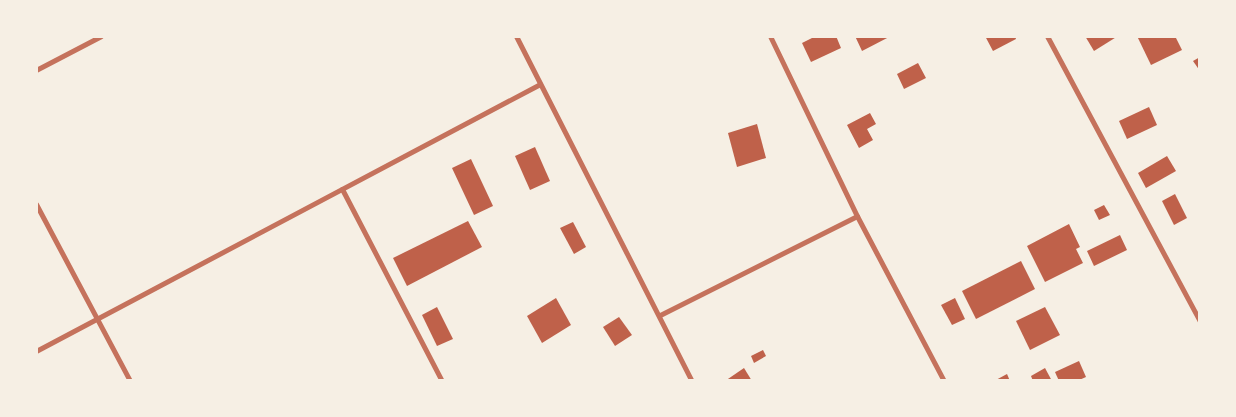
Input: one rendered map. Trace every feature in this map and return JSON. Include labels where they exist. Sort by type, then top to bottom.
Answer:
[{"type":"street","points":[[36,70],[101,36]]},
{"type":"street","points":[[516,36],[692,381]]},
{"type":"street","points":[[770,36],[857,216],[944,381]]},
{"type":"street","points":[[1047,36],[1200,321]]},
{"type":"street","points":[[36,351],[540,84]]},
{"type":"street","points":[[342,189],[442,381]]},
{"type":"street","points":[[36,204],[130,381]]},
{"type":"street","points":[[660,315],[857,216]]},
{"type":"building","points":[[816,36],[836,36],[841,48],[811,62],[802,43]]},
{"type":"building","points":[[855,36],[891,36],[862,51]]},
{"type":"building","points":[[985,36],[1015,36],[1016,39],[993,51]]},
{"type":"building","points":[[1085,36],[1118,36],[1094,51]]},
{"type":"building","points":[[1137,36],[1175,36],[1182,50],[1151,65]]},
{"type":"building","points":[[1200,57],[1200,71],[1193,61]]},
{"type":"building","points":[[918,63],[926,78],[904,89],[897,74]]},
{"type":"building","points":[[1149,107],[1157,125],[1127,139],[1119,121]]},
{"type":"building","points":[[870,113],[876,124],[867,129],[873,140],[859,148],[847,125]]},
{"type":"building","points":[[757,124],[766,158],[737,167],[728,133]]},
{"type":"building","points":[[535,147],[550,181],[530,190],[515,156]]},
{"type":"building","points":[[1167,156],[1176,171],[1146,188],[1138,173]]},
{"type":"building","points":[[471,159],[493,206],[474,215],[452,168]]},
{"type":"building","points":[[1175,194],[1187,218],[1174,225],[1162,201]]},
{"type":"building","points":[[1104,205],[1110,215],[1099,220],[1094,210]]},
{"type":"building","points":[[468,221],[482,247],[407,286],[393,258]]},
{"type":"building","points":[[573,222],[586,247],[574,254],[560,228]]},
{"type":"building","points":[[1069,224],[1080,247],[1076,249],[1083,263],[1045,282],[1027,246]]},
{"type":"building","points":[[1120,235],[1127,250],[1094,266],[1087,251]]},
{"type":"building","points":[[1021,261],[1035,289],[976,319],[962,291]]},
{"type":"building","points":[[556,298],[571,325],[542,343],[527,316]]},
{"type":"building","points":[[955,298],[965,319],[952,325],[941,305]]},
{"type":"building","points":[[437,307],[453,339],[437,346],[422,315]]},
{"type":"building","points":[[1045,307],[1060,335],[1030,350],[1016,321]]},
{"type":"building","points":[[619,317],[632,335],[615,346],[603,327]]},
{"type":"building","points":[[763,350],[766,356],[754,363],[751,356]]},
{"type":"building","points":[[1079,361],[1086,377],[1077,381],[1059,381],[1055,372]]},
{"type":"building","points":[[744,368],[752,381],[725,381]]},
{"type":"building","points":[[1045,368],[1052,381],[1033,381],[1031,376]]},
{"type":"building","points":[[1007,374],[1010,381],[994,381]]}]
